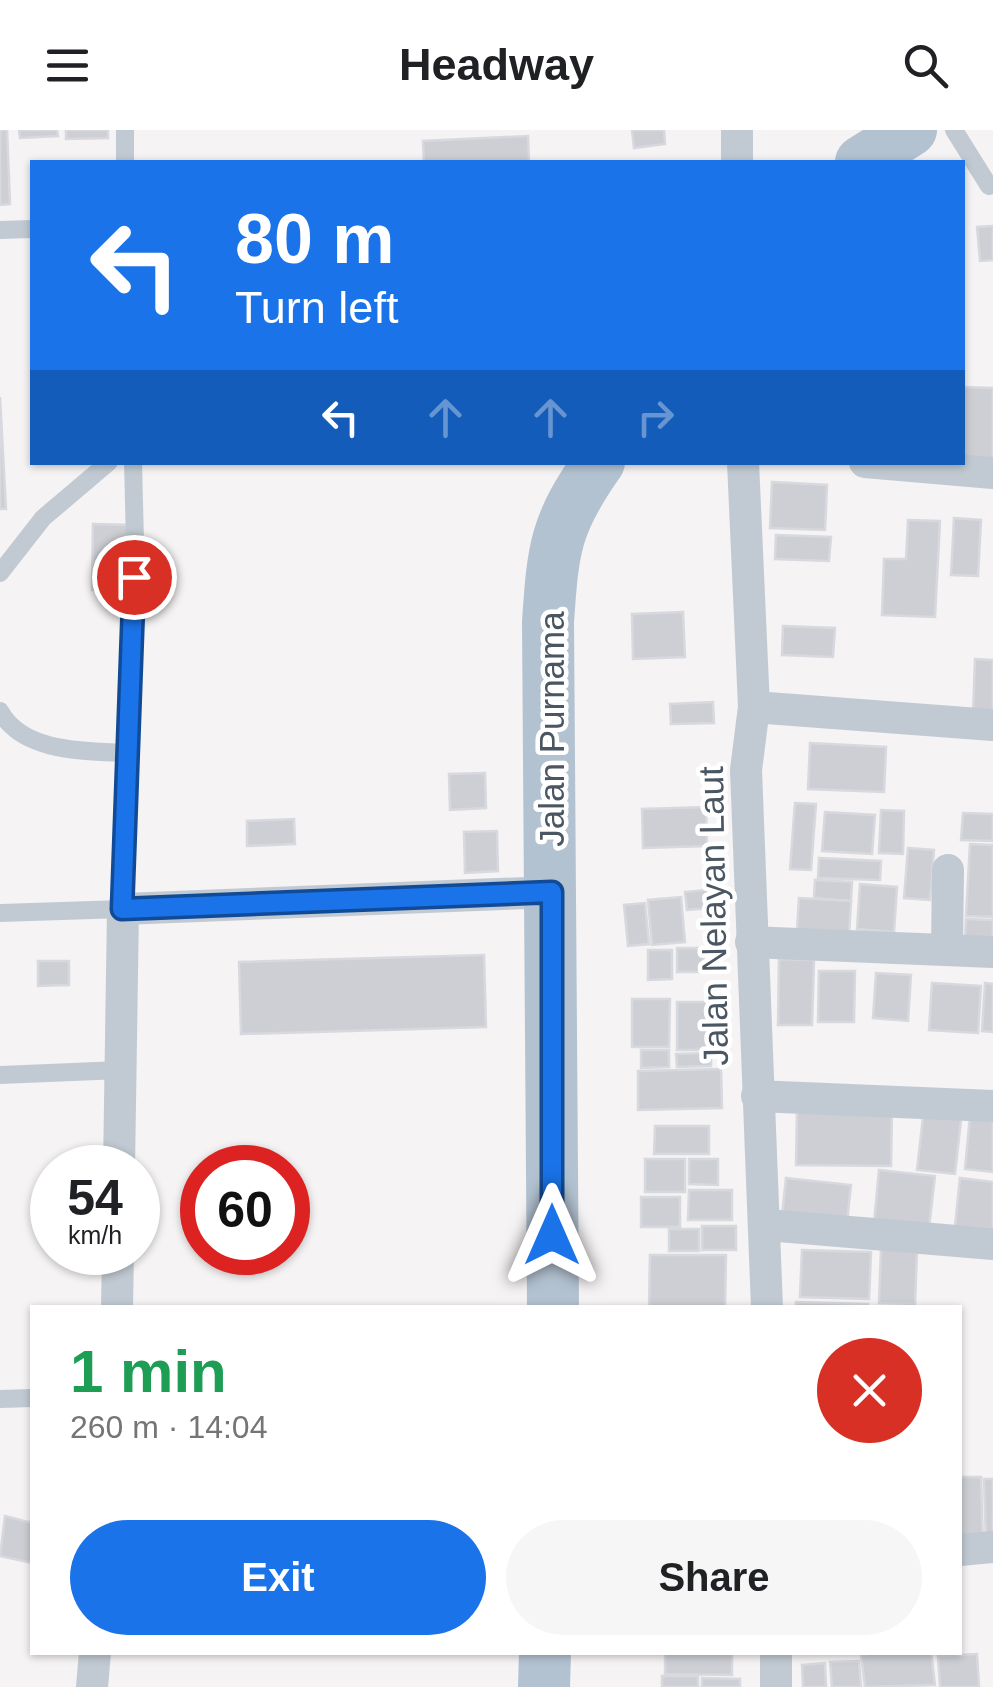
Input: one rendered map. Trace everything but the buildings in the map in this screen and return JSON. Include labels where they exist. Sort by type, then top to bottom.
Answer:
[{"type":"main road","points":[[864,160],[910,130]]},
{"type":"main road","name":"Jalan Purnama","points":[[553,1305],[548,622],[553,548],[570,504],[597,465]]},
{"type":"main road","points":[[544,1687],[546,1655]]},
{"type":"street","points":[[737,130],[737,160]]},
{"type":"street","name":"Jalan Nelayan Laut","points":[[743,465],[754,708],[746,770],[757,1096],[767,1225],[767,1305]]},
{"type":"street","points":[[900,465],[993,473]]},
{"type":"street","points":[[754,708],[993,725]]},
{"type":"street","points":[[947,947],[948,870]]},
{"type":"street","points":[[119,1145],[122,909],[552,892]]},
{"type":"street","points":[[752,942],[947,947],[993,952]]},
{"type":"street","points":[[757,1096],[993,1106]]},
{"type":"street","points":[[767,1225],[993,1244]]},
{"type":"street","points":[[116,1305],[117,1275]]},
{"type":"street","points":[[962,1550],[993,1547]]},
{"type":"street","points":[[92,1687],[95,1655]]},
{"type":"street","points":[[776,1655],[776,1687]]},
{"type":"lane","points":[[125,130],[125,160]]},
{"type":"lane","points":[[954,130],[988,186]]},
{"type":"lane","points":[[0,230],[30,229]]},
{"type":"lane","points":[[0,573],[43,518],[105,465]]},
{"type":"lane","points":[[0,913],[122,909],[136,542],[133,465]]},
{"type":"lane","points":[[0,711],[7,724],[56,749],[128,753]]},
{"type":"lane","points":[[0,1075],[121,1070]]},
{"type":"lane","points":[[0,1399],[30,1398]]},
{"type":"route","points":[[134,577],[122,909],[552,892],[552,1235]]}]
